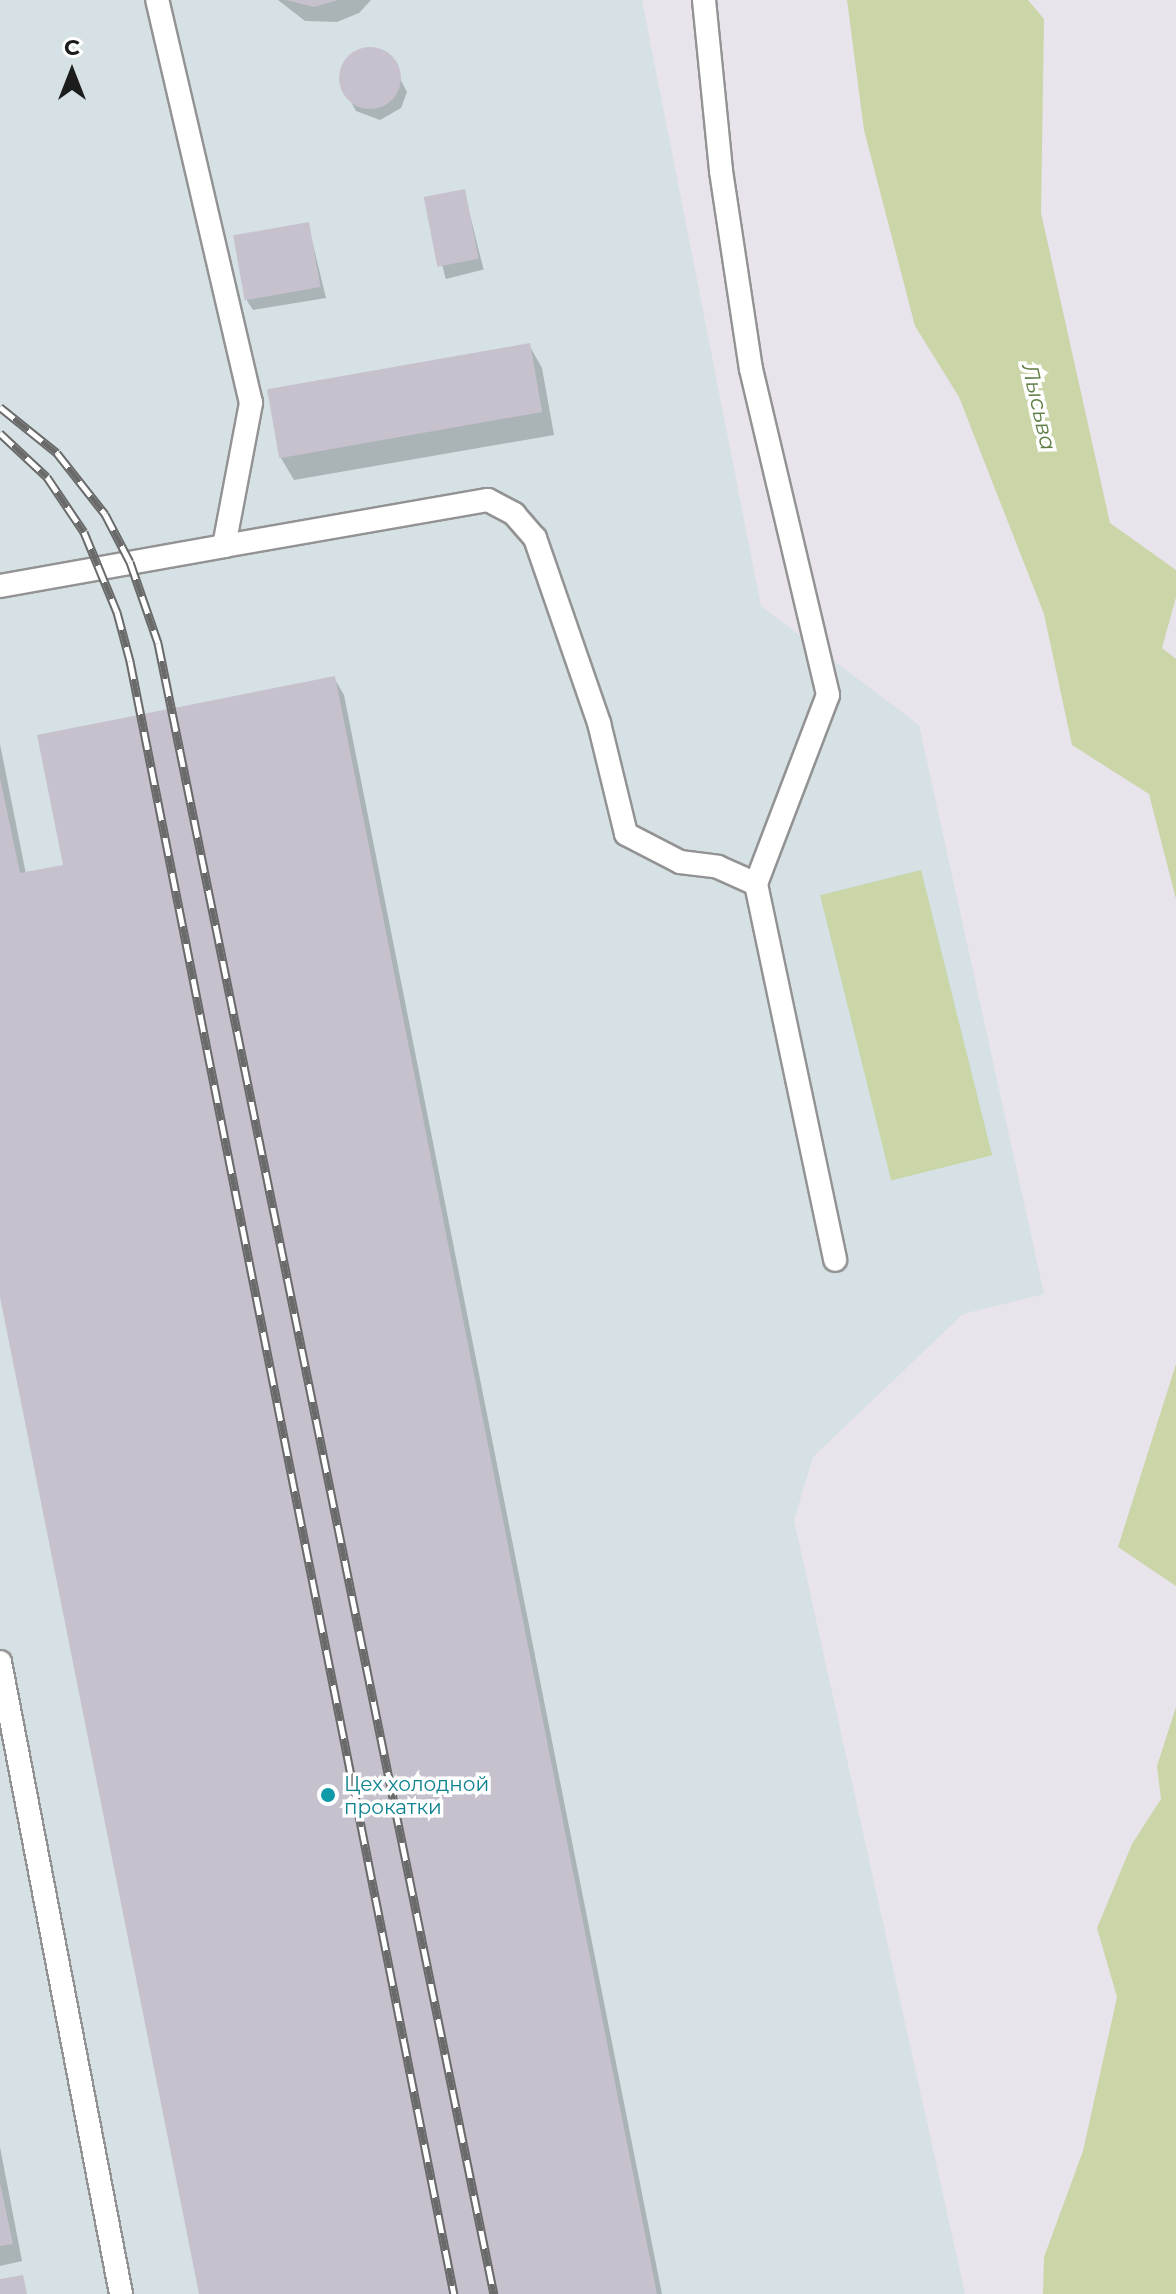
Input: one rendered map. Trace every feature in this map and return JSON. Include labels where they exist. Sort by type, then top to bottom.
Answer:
[{"type":"lane","points":[[157,0],[251,403],[224,546]]},
{"type":"lane","points":[[704,0],[721,171],[751,369],[828,695],[756,884],[835,1260]]},
{"type":"lane","points":[[0,586],[488,500],[514,514],[535,538],[599,723],[626,834],[680,862],[718,867],[756,884]]},
{"type":"lane","points":[[0,1662],[121,2294]]},
{"type":"shaded area","points":[[0,0],[642,0],[761,606],[919,725],[1044,1294],[963,1314],[813,1457],[794,1520],[965,2294],[0,2294]]},
{"type":"water","name":"Лысьва","points":[[847,0],[1028,0],[1044,19],[1041,213],[1110,523],[1176,570],[1176,597],[1162,648],[1176,659],[1176,899],[1149,794],[1072,745],[1044,614],[959,397],[915,326],[864,130]]},
{"type":"water","points":[[921,870],[992,1155],[891,1180],[820,895]]},
{"type":"water","points":[[1176,1364],[1176,1586],[1118,1547]]},
{"type":"water","points":[[1176,1707],[1176,2294],[1043,2294],[1044,2257],[1083,2151],[1117,1997],[1097,1928],[1132,1844],[1161,1799],[1157,1766]]},
{"type":"building","points":[[286,0],[338,0],[314,7]]},
{"type":"building","points":[[370,47],[382,49],[392,56],[399,66],[399,90],[392,100],[382,107],[370,109],[358,107],[348,100],[341,90],[339,78],[341,66],[348,56],[358,49]]},
{"type":"building","points":[[465,189],[479,259],[437,267],[424,197]]},
{"type":"building","points":[[309,222],[320,287],[245,300],[233,235]]},
{"type":"building","points":[[530,343],[542,412],[279,458],[267,389]]},
{"type":"building","name":"Цех холодной прокатки","points":[[335,676],[657,2294],[199,2294],[0,1297],[0,778],[20,873],[63,865],[37,735]]},
{"type":"building","points":[[0,2183],[13,2244],[0,2246]]},
{"type":"building","points":[[23,2275],[27,2294],[0,2294],[0,2279]]},
{"type":"railway","points":[[0,407],[57,453],[105,514],[130,562],[158,643],[494,2294]]},
{"type":"railway","points":[[0,433],[47,477],[84,532],[117,612],[130,661],[454,2294]]},
{"type":"place","name":"Цех холодной прокатки","points":[[328,1795]]}]
